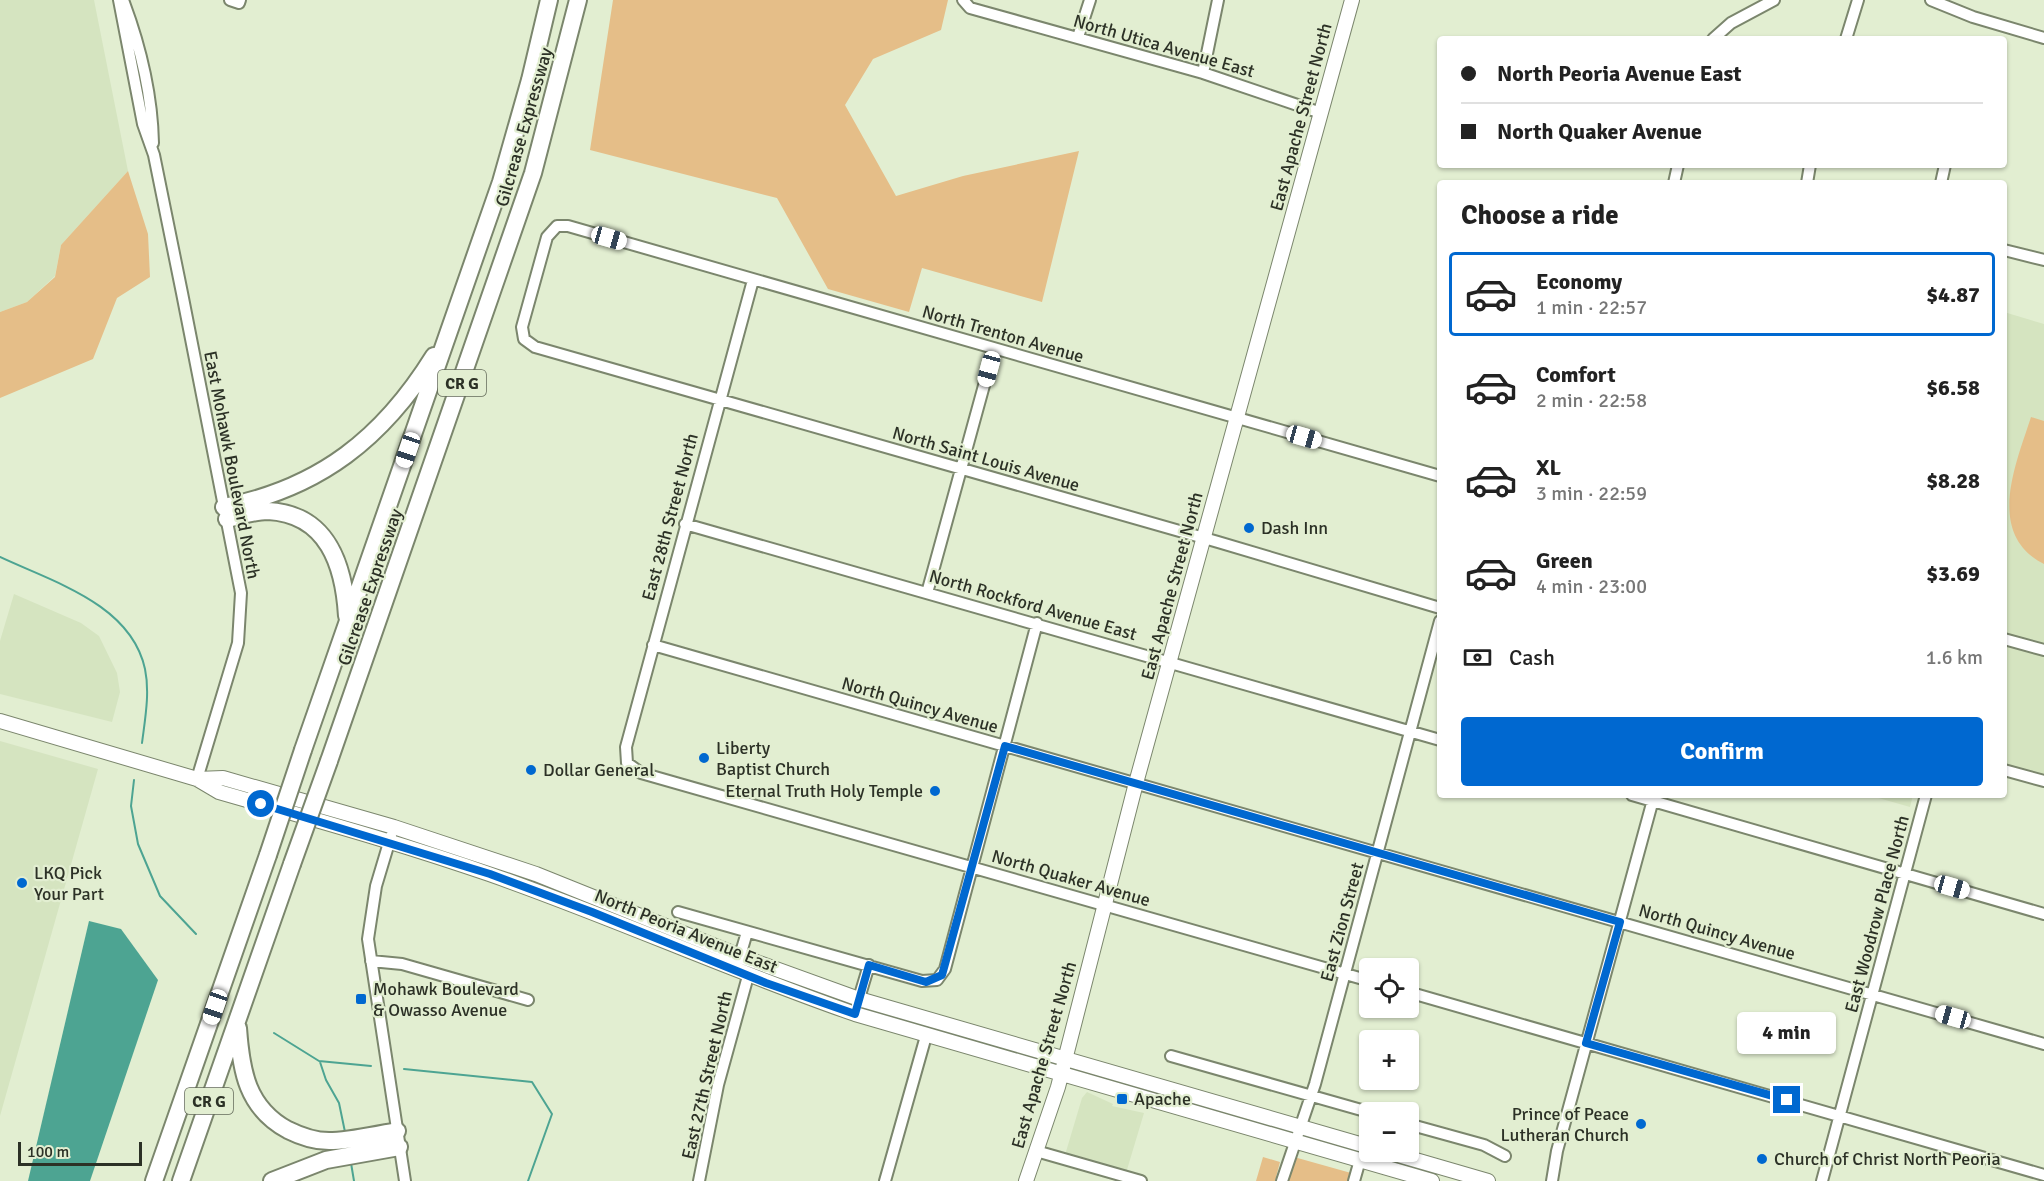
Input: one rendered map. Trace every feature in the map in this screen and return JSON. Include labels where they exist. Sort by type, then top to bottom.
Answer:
[{"type":"highway","name":"Gilcrease Expressway","points":[[154,1181],[452,327],[517,131],[549,0]]},
{"type":"highway","name":"Gilcrease Expressway","points":[[181,1181],[533,173],[578,0]]},
{"type":"highway","points":[[225,513],[318,474],[355,450],[402,405],[452,327]]},
{"type":"highway","points":[[225,513],[275,512],[300,521],[319,534],[332,549],[342,570],[348,623]]},
{"type":"highway","points":[[237,1021],[240,1061],[249,1092],[266,1115],[277,1124],[317,1141],[398,1139]]},
{"type":"highway","points":[[272,1181],[326,1160],[398,1139]]},
{"type":"main road","name":"East Apache Street North","points":[[1026,1181],[1060,1074],[1136,783],[1352,0]]},
{"type":"main road","name":"North Peoria Avenue East","points":[[0,721],[197,779],[219,792],[390,842],[592,912],[748,976],[855,1014],[1359,1161]]},
{"type":"main road","name":"North Peoria Avenue East","points":[[197,779],[223,778],[394,827],[536,874],[740,956],[859,999],[1359,1144]]},
{"type":"main road","points":[[1419,1161],[1488,1181]]},
{"type":"main road","name":"North Peoria Avenue East","points":[[1364,1162],[1432,1181]]},
{"type":"street","name":"East Mohawk Boulevard North","points":[[121,0],[136,39],[144,75],[153,122],[154,155],[241,593],[238,643],[197,779]]},
{"type":"street","points":[[1078,37],[1090,0]]},
{"type":"street","points":[[1203,73],[1218,0]]},
{"type":"street","points":[[1716,36],[1731,23],[1774,0]]},
{"type":"street","points":[[1847,36],[1858,0]]},
{"type":"street","points":[[1931,0],[2044,38]]},
{"type":"street","name":"North Utica Avenue East","points":[[963,1],[970,8],[1203,73],[1321,113]]},
{"type":"street","points":[[2003,36],[2008,27]]},
{"type":"street","name":"North Trenton Avenue","points":[[524,339],[522,327],[547,237],[557,226],[568,226],[1437,475]]},
{"type":"street","points":[[2007,251],[2044,260]]},
{"type":"street","name":"East 28th Street North","points":[[627,763],[626,747],[718,401],[753,280]]},
{"type":"street","name":"North Saint Louis Avenue","points":[[524,339],[535,347],[718,401],[1204,538],[1437,607]]},
{"type":"street","points":[[927,593],[994,349]]},
{"type":"street","name":"North Rockford Avenue East","points":[[685,524],[1437,739]]},
{"type":"street","points":[[973,867],[1037,623]]},
{"type":"street","name":"East Zion Street","points":[[1282,1181],[1311,1096],[1437,632]]},
{"type":"street","points":[[2007,640],[2044,651]]},
{"type":"street","name":"North Quincy Avenue","points":[[653,645],[1873,993],[2044,1044]]},
{"type":"street","name":"North Quaker Avenue","points":[[627,763],[641,773],[1359,978]]},
{"type":"street","points":[[2007,771],[2044,781]]},
{"type":"street","points":[[1552,1181],[1557,1151],[1653,798],[2044,914]]},
{"type":"street","name":"East Woodrow Place North","points":[[1822,1181],[1925,798]]},
{"type":"street","points":[[394,827],[370,914],[370,961],[405,1181]]},
{"type":"street","name":"North Peoria Avenue East","points":[[678,912],[926,982],[937,980],[945,969],[973,867]]},
{"type":"street","name":"North Peoria Avenue East","points":[[740,956],[747,932]]},
{"type":"street","points":[[370,961],[402,964],[528,1000]]},
{"type":"street","points":[[855,1014],[869,965]]},
{"type":"street","name":"East 27th Street North","points":[[699,1181],[718,1085],[748,976]]},
{"type":"street","points":[[1419,996],[2044,1175]]},
{"type":"street","points":[[885,1181],[926,1036]]},
{"type":"street","points":[[1171,1056],[1359,1109]]},
{"type":"street","points":[[1419,1127],[1484,1145],[1505,1156]]},
{"type":"street","points":[[1036,1151],[1141,1181]]},
{"type":"street","points":[[1354,1181],[1360,1162]]},
{"type":"shaded area","points":[[0,0],[94,0],[128,171],[61,245],[55,276],[27,302],[0,312]]},
{"type":"shaded area","points":[[613,0],[948,0],[941,30],[873,59],[845,105],[896,196],[963,176],[1079,151],[1042,302],[922,268],[909,312],[828,289],[777,198],[590,150]]},
{"type":"shaded area","points":[[128,171],[148,234],[150,277],[117,298],[93,359],[0,398],[0,312],[27,302],[55,277],[61,245]]},
{"type":"shaded area","points":[[2007,313],[2044,324],[2044,775],[2007,765]]},
{"type":"shaded area","points":[[2031,417],[2044,421],[2044,564],[2026,551],[2015,535],[2010,517],[2013,476]]},
{"type":"shaded area","points":[[14,594],[81,623],[99,636],[117,673],[120,692],[112,722],[0,694],[0,641]]},
{"type":"shaded area","points":[[0,741],[98,769],[0,1116]]},
{"type":"shaded area","points":[[1878,798],[1912,798],[1910,807]]},
{"type":"shaded area","points":[[1087,1092],[1113,1104],[1112,1106],[1144,1113],[1126,1173],[1065,1155],[1082,1098]]},
{"type":"shaded area","points":[[1263,1157],[1280,1162],[1275,1181],[1256,1181]]},
{"type":"shaded area","points":[[1294,1157],[1351,1173],[1348,1181],[1285,1181]]},
{"type":"water","points":[[89,921],[121,929],[158,980],[90,1181],[28,1181]]},
{"type":"waterway","points":[[0,557],[87,598],[124,628],[137,647],[145,669],[147,687],[142,743]]},
{"type":"waterway","points":[[134,780],[131,806],[138,844],[160,896],[196,934]]},
{"type":"waterway","points":[[274,1033],[319,1061],[371,1066]]},
{"type":"waterway","points":[[320,1062],[326,1080],[339,1103],[345,1132]]},
{"type":"waterway","points":[[404,1069],[532,1082],[552,1114],[528,1181]]},
{"type":"waterway","points":[[351,1163],[354,1181]]},
{"type":"place","name":"Dash Inn","points":[[1249,528]]},
{"type":"place","name":"Liberty Baptist Church","points":[[704,758]]},
{"type":"place","name":"Dollar General","points":[[531,770]]},
{"type":"place","name":"Eternal Truth Holy Temple","points":[[935,791]]},
{"type":"place","name":"LKQ Pick Your Part","points":[[22,883]]},
{"type":"place","name":"Mohawk Boulevard & Owasso Avenue","points":[[361,999]]},
{"type":"place","name":"Apache","points":[[1122,1099]]},
{"type":"place","name":"Prince of Peace Lutheran Church","points":[[1641,1124]]},
{"type":"place","name":"Church of Christ North Peoria","points":[[1762,1159]]},
{"type":"route","points":[[261,804],[490,874],[592,912],[766,983],[855,1014],[869,965],[926,982],[937,980],[942,975],[1005,746],[1620,922],[1586,1043],[1787,1100]]}]
